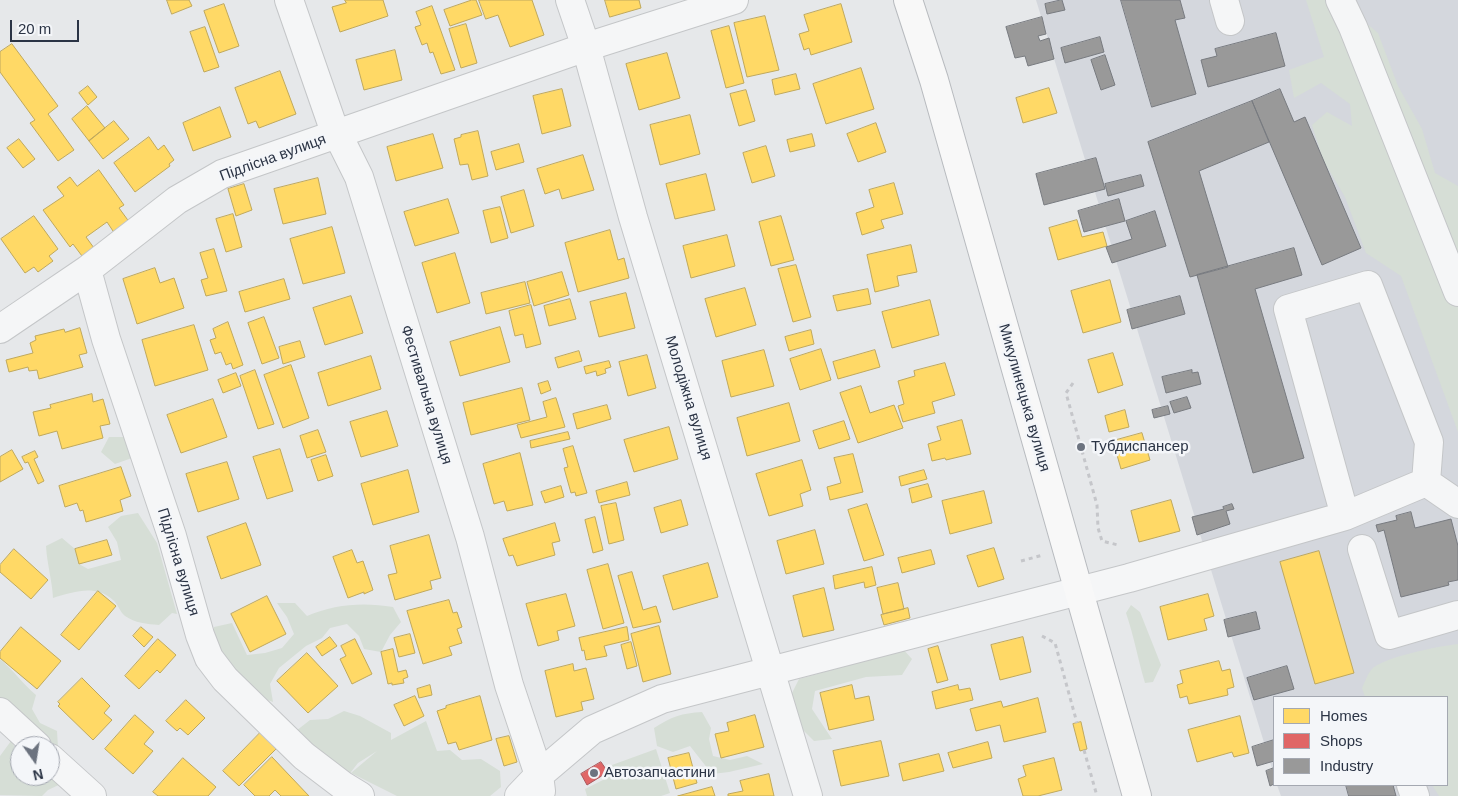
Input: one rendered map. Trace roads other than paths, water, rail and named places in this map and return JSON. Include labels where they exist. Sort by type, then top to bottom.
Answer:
[{"type":"highway","name":"Микулинецька вулиця","points":[[908,0],[934,80],[1137,796]]},
{"type":"street","name":"Фестивальна вулиця","points":[[289,0],[331,121],[359,177],[470,537],[509,685],[540,786]]},
{"type":"street","name":"Молодіжна вулиця","points":[[570,0],[586,47],[633,217],[808,796]]},
{"type":"street","name":"Підлісна вулиця","points":[[0,329],[86,270],[177,200],[222,174],[586,47],[734,0]]},
{"type":"street","points":[[1340,0],[1353,27],[1458,292]]},
{"type":"street","name":"Підлісна вулиця","points":[[86,270],[106,340],[172,536],[200,635],[209,658],[225,679],[304,756],[342,785],[360,796]]},
{"type":"street","points":[[1345,516],[1288,309],[1368,285],[1429,442],[1426,482]]},
{"type":"street","points":[[519,796],[540,786],[592,730],[662,699],[1080,591],[1345,516],[1426,482]]},
{"type":"street","points":[[1426,482],[1458,504]]},
{"type":"street","points":[[1362,550],[1389,636],[1458,615]]},
{"type":"street","points":[[0,712],[26,736]]},
{"type":"street","points":[[60,767],[92,796]]},
{"type":"place","name":"Тубдиспансер","points":[[1081,447]]},
{"type":"place","name":"Автозапчастини","points":[[594,773]]}]
